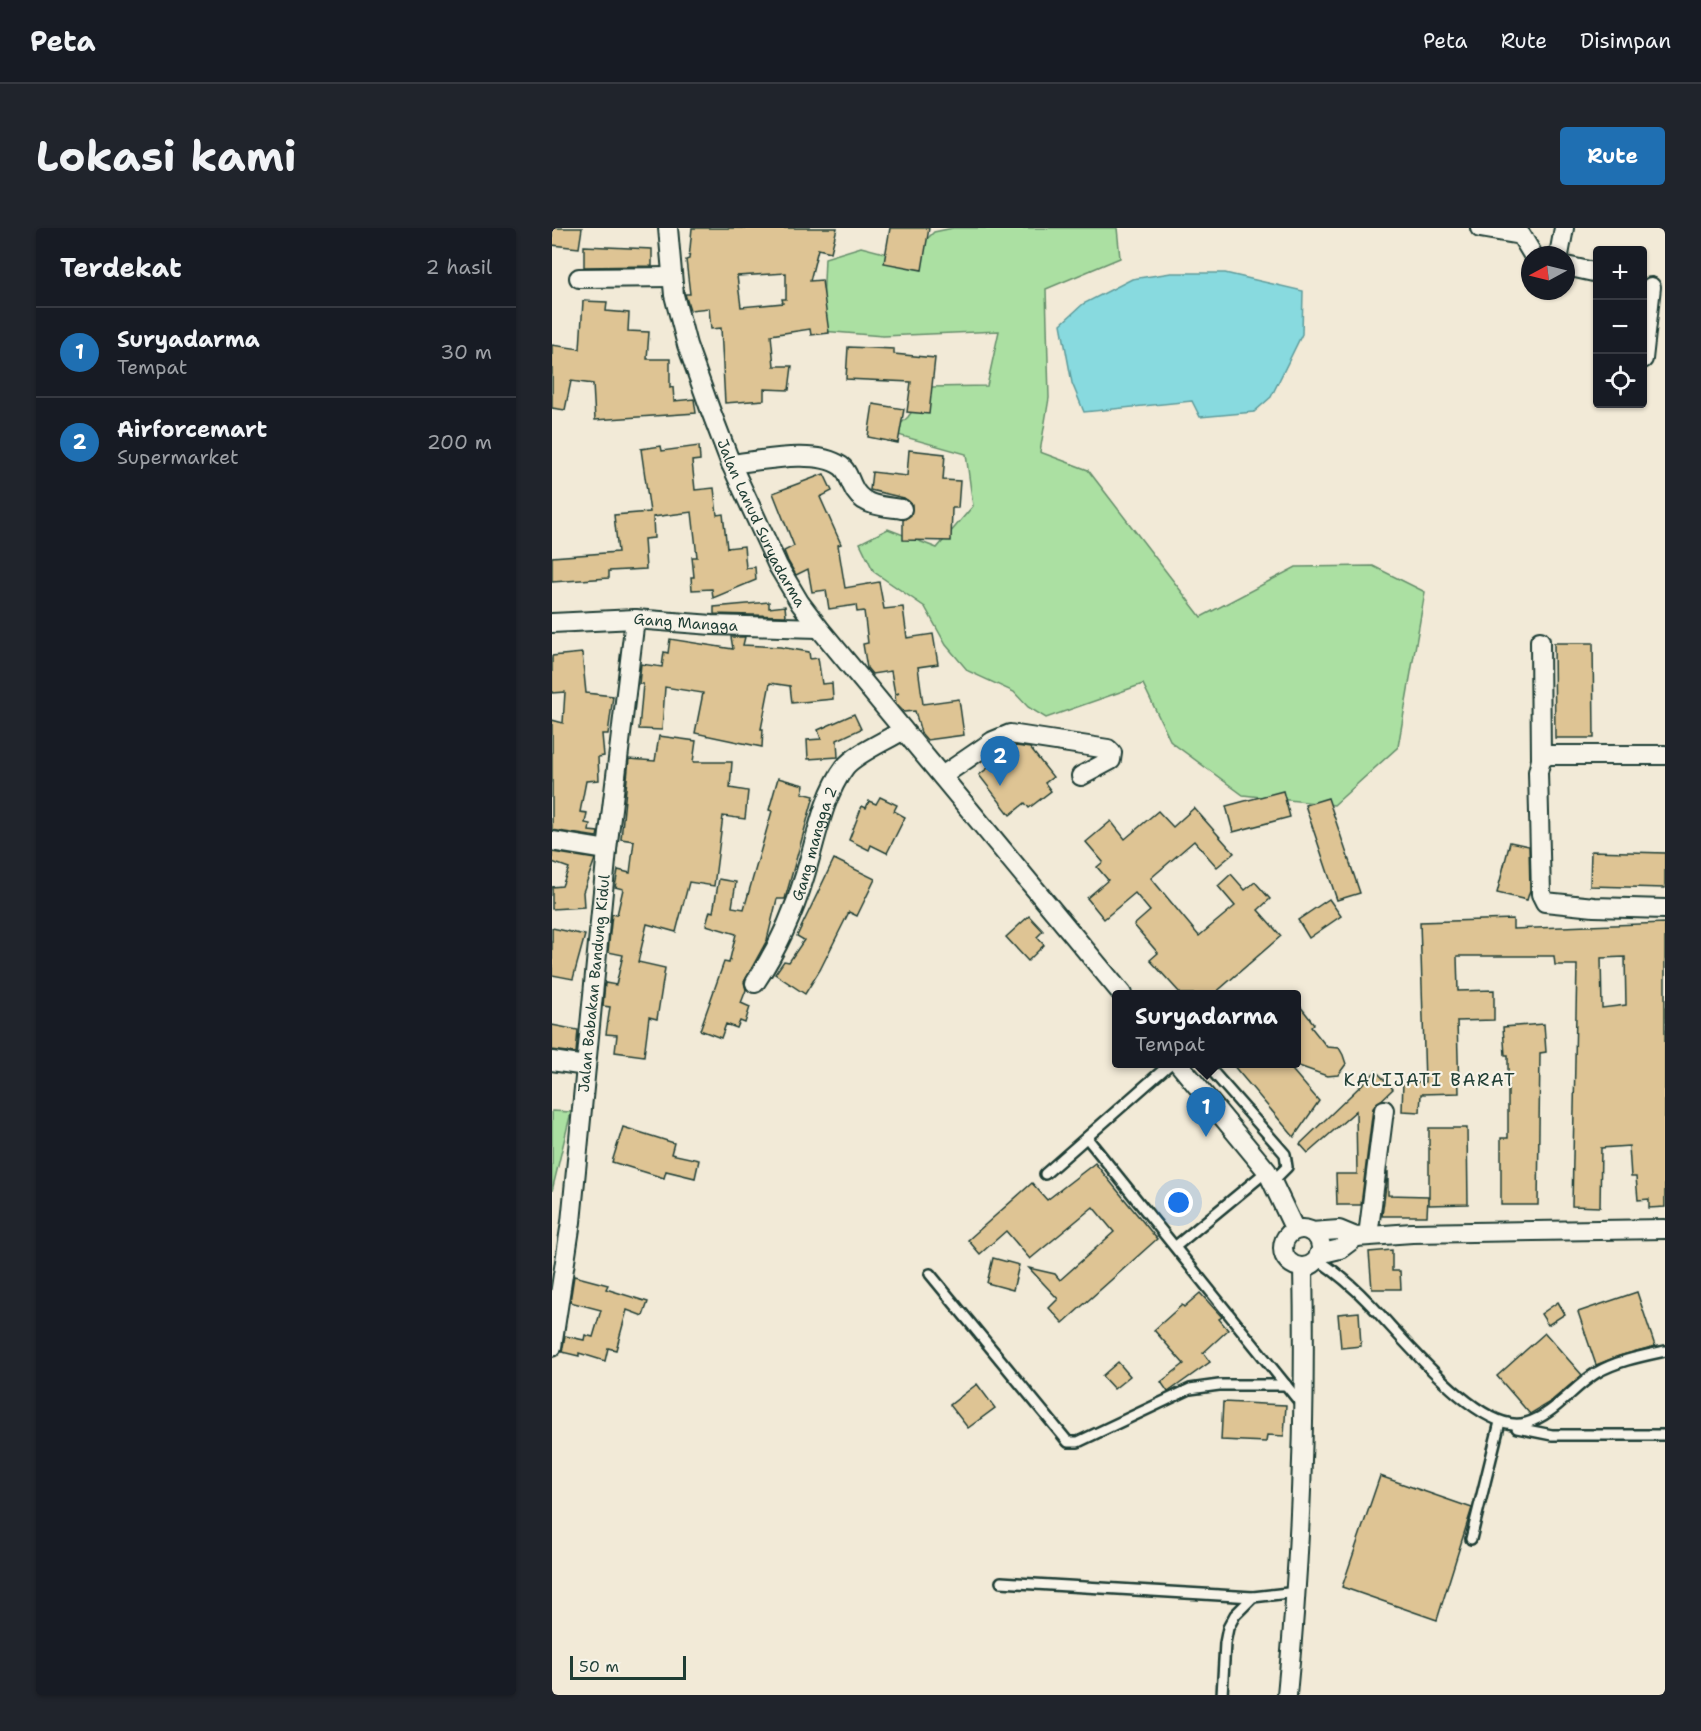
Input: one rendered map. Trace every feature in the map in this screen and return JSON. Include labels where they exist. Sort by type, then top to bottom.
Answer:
[{"type":"street","name":"Jalan Lanud Suryadarma","points":[[668,228],[672,277],[687,345],[731,464],[778,566],[800,603],[819,628],[1119,990]]},
{"type":"street","points":[[1480,228],[1521,234],[1528,246]]},
{"type":"street","points":[[1561,246],[1564,228]]},
{"type":"street","points":[[1575,268],[1593,272]]},
{"type":"street","points":[[579,278],[672,277]]},
{"type":"street","points":[[1644,354],[1653,287]]},
{"type":"street","points":[[731,464],[798,457],[833,462],[843,467],[855,494],[863,501],[902,509]]},
{"type":"street","name":"Gang Mangga","points":[[552,623],[635,619],[712,625],[819,628]]},
{"type":"street","name":"Jalan Babakan Bandung Kidul","points":[[552,1347],[571,1222],[607,849],[635,619]]},
{"type":"street","points":[[1540,641],[1541,760],[1538,772],[1541,894],[1545,902],[1594,908],[1665,909]]},
{"type":"street","name":"Gang mangga 2","points":[[755,983],[770,961],[787,924],[820,825],[840,775],[846,765],[903,730]]},
{"type":"street","points":[[942,776],[993,741],[1010,734],[1108,749],[1112,753],[1111,760],[1081,776]]},
{"type":"street","points":[[1541,760],[1548,755],[1665,755]]},
{"type":"street","points":[[552,841],[607,849]]},
{"type":"street","points":[[552,1061],[586,1066]]},
{"type":"street","points":[[1190,1068],[1270,1176],[1303,1231],[1321,1244],[1313,1260],[1303,1407],[1297,1592],[1287,1695]]},
{"type":"street","points":[[1384,1110],[1362,1236],[1340,1249],[1313,1260],[1291,1263],[1283,1252],[1285,1239],[1303,1231],[1339,1230],[1362,1236],[1665,1229]]},
{"type":"lane","points":[[1045,1174],[1166,1068]]},
{"type":"lane","points":[[1176,1246],[1270,1176],[1287,1167],[1286,1154],[1210,1068]]},
{"type":"lane","points":[[1087,1138],[1303,1407]]},
{"type":"lane","points":[[1313,1260],[1368,1301],[1459,1396],[1500,1422],[1552,1435],[1665,1435]]},
{"type":"lane","points":[[930,1274],[1068,1442],[1078,1442],[1190,1389],[1219,1385],[1287,1385]]},
{"type":"lane","points":[[1511,1426],[1527,1423],[1547,1413],[1586,1380],[1610,1366],[1665,1352]]},
{"type":"lane","points":[[1471,1539],[1500,1422]]},
{"type":"lane","points":[[1001,1582],[1253,1597],[1297,1592]]},
{"type":"lane","points":[[1222,1695],[1228,1628],[1234,1615],[1253,1597]]},
{"type":"green space","points":[[953,228],[1117,228],[1120,258],[1046,289],[1049,398],[1040,452],[1088,470],[1201,617],[1296,567],[1373,566],[1425,592],[1398,747],[1334,805],[1243,795],[1171,742],[1143,684],[1046,718],[1028,707],[1014,692],[968,671],[946,645],[925,607],[874,572],[860,543],[888,529],[937,548],[973,506],[966,454],[891,433],[908,417],[929,387],[987,386],[999,331],[883,336],[822,331],[825,258],[861,247],[907,259],[934,232]]},
{"type":"green space","points":[[552,1111],[571,1112],[552,1191]]},
{"type":"water","points":[[1171,273],[1225,273],[1303,291],[1302,334],[1271,397],[1254,412],[1200,417],[1192,401],[1084,412],[1072,383],[1061,324],[1083,304],[1132,279]]},
{"type":"building","points":[[552,228],[582,228],[579,248],[552,245]]},
{"type":"building","points":[[692,228],[837,228],[831,252],[818,249],[810,281],[822,280],[829,333],[811,335],[810,329],[771,335],[774,366],[792,366],[789,390],[764,389],[764,400],[725,403],[721,328],[711,329],[709,308],[690,310],[685,294],[690,294],[686,260],[689,259]],"holes":[[[786,273],[786,299],[782,299],[783,303],[741,307],[737,276]]]},
{"type":"building","points":[[890,228],[929,228],[922,270],[884,263]]},
{"type":"building","points":[[584,246],[652,249],[652,266],[584,267]]},
{"type":"building","points":[[583,301],[607,302],[606,311],[629,313],[628,331],[649,332],[647,359],[670,359],[670,388],[673,387],[674,401],[694,399],[696,413],[595,420],[593,384],[571,381],[565,410],[552,408],[552,345],[580,349]]},
{"type":"building","points":[[848,347],[894,349],[894,354],[935,358],[929,414],[907,412],[911,382],[846,379]]},
{"type":"building","points":[[873,404],[904,409],[898,443],[868,437]]},
{"type":"building","points":[[661,446],[662,451],[699,446],[700,460],[692,461],[695,490],[714,488],[717,515],[723,514],[727,548],[744,546],[746,568],[755,567],[756,580],[713,598],[712,589],[692,590],[691,577],[694,577],[692,557],[697,557],[692,512],[653,517],[654,538],[644,539],[646,569],[609,571],[609,578],[552,582],[552,557],[618,552],[614,515],[650,512],[641,449]]},
{"type":"building","points":[[909,450],[945,454],[943,480],[960,481],[958,508],[952,508],[951,541],[903,540],[903,520],[911,515],[912,504],[904,498],[870,490],[872,472],[907,476]]},
{"type":"building","points":[[824,474],[832,491],[820,497],[841,544],[838,545],[845,588],[879,582],[884,609],[903,607],[907,638],[933,634],[938,664],[918,667],[923,704],[959,699],[964,735],[927,740],[921,733],[915,711],[904,712],[896,704],[895,695],[899,693],[895,694],[891,671],[872,674],[867,668],[863,644],[868,643],[864,611],[857,612],[856,605],[829,609],[826,590],[812,592],[808,569],[796,575],[788,561],[784,551],[794,546],[773,493]]},
{"type":"building","points":[[769,602],[769,608],[785,606],[786,616],[714,614],[714,607]]},
{"type":"building","points":[[731,637],[745,637],[743,645],[780,647],[809,652],[810,659],[818,658],[822,684],[832,683],[833,699],[792,703],[790,686],[770,683],[761,729],[763,729],[762,747],[695,733],[703,693],[665,687],[662,730],[639,729],[643,684],[639,684],[641,664],[662,667],[664,652],[668,653],[670,639],[733,649]]},
{"type":"building","points":[[1554,643],[1593,643],[1594,738],[1555,738]]},
{"type":"building","points":[[582,653],[586,693],[613,696],[608,734],[602,734],[604,756],[598,757],[599,780],[586,781],[580,812],[587,813],[585,823],[590,824],[589,831],[598,832],[597,837],[552,830],[552,720],[563,723],[565,692],[552,693],[552,656]]},
{"type":"building","points":[[854,714],[861,729],[837,740],[838,757],[808,759],[807,740],[821,739],[818,730]]},
{"type":"building","points":[[659,736],[696,741],[693,762],[732,762],[730,788],[748,791],[745,819],[723,816],[714,886],[689,882],[676,932],[647,924],[638,962],[665,968],[657,1019],[649,1017],[644,1056],[615,1052],[617,1035],[606,1034],[610,1007],[603,1006],[605,983],[616,985],[623,955],[608,952],[612,914],[617,915],[623,889],[615,887],[618,870],[630,873],[634,841],[621,839],[629,759],[655,761]]},
{"type":"building","points":[[1016,746],[1030,748],[1053,777],[1045,783],[1051,791],[1029,808],[1025,803],[1010,815],[979,775]]},
{"type":"building","points":[[778,778],[804,785],[802,793],[814,796],[785,899],[777,899],[767,940],[744,982],[746,990],[741,1003],[750,1007],[745,1023],[740,1021],[737,1028],[726,1024],[721,1038],[700,1030],[724,962],[729,963],[736,934],[706,925],[710,911],[713,912],[719,879],[736,882],[732,907],[744,909],[772,811],[769,810]]},
{"type":"building","points":[[1283,791],[1290,817],[1233,832],[1226,806]]},
{"type":"building","points":[[880,797],[897,805],[894,811],[905,817],[887,853],[871,845],[869,850],[849,840],[862,806],[866,808],[869,801],[876,804]]},
{"type":"building","points":[[1328,798],[1360,893],[1337,900],[1305,805]]},
{"type":"building","points":[[1194,808],[1234,853],[1217,867],[1194,841],[1151,878],[1199,936],[1235,906],[1218,886],[1231,874],[1245,890],[1255,882],[1270,899],[1258,910],[1281,936],[1219,990],[1177,990],[1150,960],[1158,953],[1134,925],[1150,911],[1135,893],[1104,919],[1087,898],[1108,880],[1097,867],[1103,862],[1086,842],[1111,821],[1125,839],[1158,811],[1173,827]]},
{"type":"building","points":[[1510,842],[1529,846],[1530,890],[1527,900],[1497,893]]},
{"type":"building","points":[[1591,851],[1665,853],[1665,888],[1590,886]]},
{"type":"building","points":[[552,852],[595,859],[583,892],[584,907],[552,909],[552,887],[562,886],[569,868],[552,862]]},
{"type":"building","points":[[834,859],[875,879],[857,916],[849,912],[820,970],[805,994],[775,974],[784,961],[789,962],[804,940],[797,936]]},
{"type":"building","points":[[1329,899],[1341,916],[1309,938],[1298,920]]},
{"type":"building","points":[[1029,916],[1043,931],[1037,937],[1044,945],[1028,961],[1006,937]]},
{"type":"building","points":[[1513,919],[1513,929],[1665,923],[1665,1207],[1649,1208],[1649,1199],[1638,1200],[1636,1177],[1631,1177],[1629,1146],[1601,1148],[1600,1207],[1572,1206],[1577,965],[1555,965],[1554,956],[1457,956],[1458,991],[1494,990],[1494,1020],[1457,1021],[1459,1093],[1421,1094],[1420,1112],[1402,1111],[1403,1081],[1425,1082],[1420,922]],"holes":[[[1625,957],[1626,1005],[1602,1008],[1601,958]]]},
{"type":"building","points":[[552,928],[585,935],[573,979],[552,975]]},
{"type":"building","points":[[1301,1007],[1314,1024],[1311,1027],[1327,1047],[1339,1048],[1343,1055],[1346,1064],[1338,1075],[1327,1076],[1301,1067]]},
{"type":"building","points":[[1544,1024],[1546,1052],[1540,1053],[1538,1205],[1501,1205],[1501,1138],[1508,1138],[1508,1055],[1505,1055],[1503,1027]]},
{"type":"building","points":[[552,1025],[578,1030],[576,1053],[552,1050]]},
{"type":"building","points":[[1235,1068],[1290,1068],[1319,1101],[1294,1137]]},
{"type":"building","points":[[1376,1071],[1393,1089],[1373,1108],[1361,1205],[1337,1205],[1336,1174],[1357,1174],[1356,1111],[1308,1153],[1300,1144]]},
{"type":"building","points":[[623,1127],[674,1143],[671,1154],[699,1160],[695,1178],[666,1171],[664,1178],[612,1162]]},
{"type":"building","points":[[1429,1128],[1467,1128],[1468,1204],[1429,1205]]},
{"type":"building","points":[[1095,1163],[1157,1239],[1063,1323],[1049,1308],[1058,1299],[1029,1268],[1055,1274],[1060,1280],[1114,1232],[1093,1207],[1030,1259],[1006,1231],[980,1254],[968,1240],[1032,1183],[1047,1200]]},
{"type":"building","points":[[1388,1171],[1388,1195],[1428,1196],[1427,1216],[1382,1216]]},
{"type":"building","points":[[1392,1250],[1392,1271],[1400,1271],[1401,1289],[1372,1289],[1369,1252]]},
{"type":"building","points":[[993,1258],[1019,1265],[1013,1290],[987,1283]]},
{"type":"building","points":[[574,1276],[608,1285],[606,1289],[648,1302],[643,1316],[627,1310],[616,1350],[608,1348],[605,1361],[579,1353],[579,1356],[562,1352],[565,1336],[584,1340],[585,1335],[593,1337],[601,1310],[570,1302]]},
{"type":"building","points":[[1637,1292],[1655,1346],[1596,1365],[1578,1312]]},
{"type":"building","points":[[1200,1293],[1222,1317],[1219,1319],[1228,1330],[1203,1353],[1210,1362],[1168,1392],[1161,1382],[1184,1364],[1154,1330],[1182,1305],[1184,1307]]},
{"type":"building","points":[[1558,1302],[1565,1314],[1548,1325],[1541,1314]]},
{"type":"building","points":[[1359,1312],[1361,1346],[1341,1348],[1338,1314]]},
{"type":"building","points":[[1545,1333],[1582,1375],[1550,1402],[1530,1414],[1497,1376]]},
{"type":"building","points":[[1118,1362],[1130,1376],[1114,1389],[1102,1376]]},
{"type":"building","points":[[977,1384],[995,1408],[968,1428],[950,1405]]},
{"type":"building","points":[[1223,1402],[1286,1405],[1284,1436],[1267,1435],[1266,1442],[1221,1440]]},
{"type":"building","points":[[1380,1476],[1472,1508],[1437,1620],[1342,1587]]},
{"type":"place","name":"Airforcemart","points":[[1000,786]]},
{"type":"place","name":"Suryadarma","points":[[1206,1137]]},
{"type":"district","name":"KALIJATI BARAT","points":[[1430,1080]]}]
